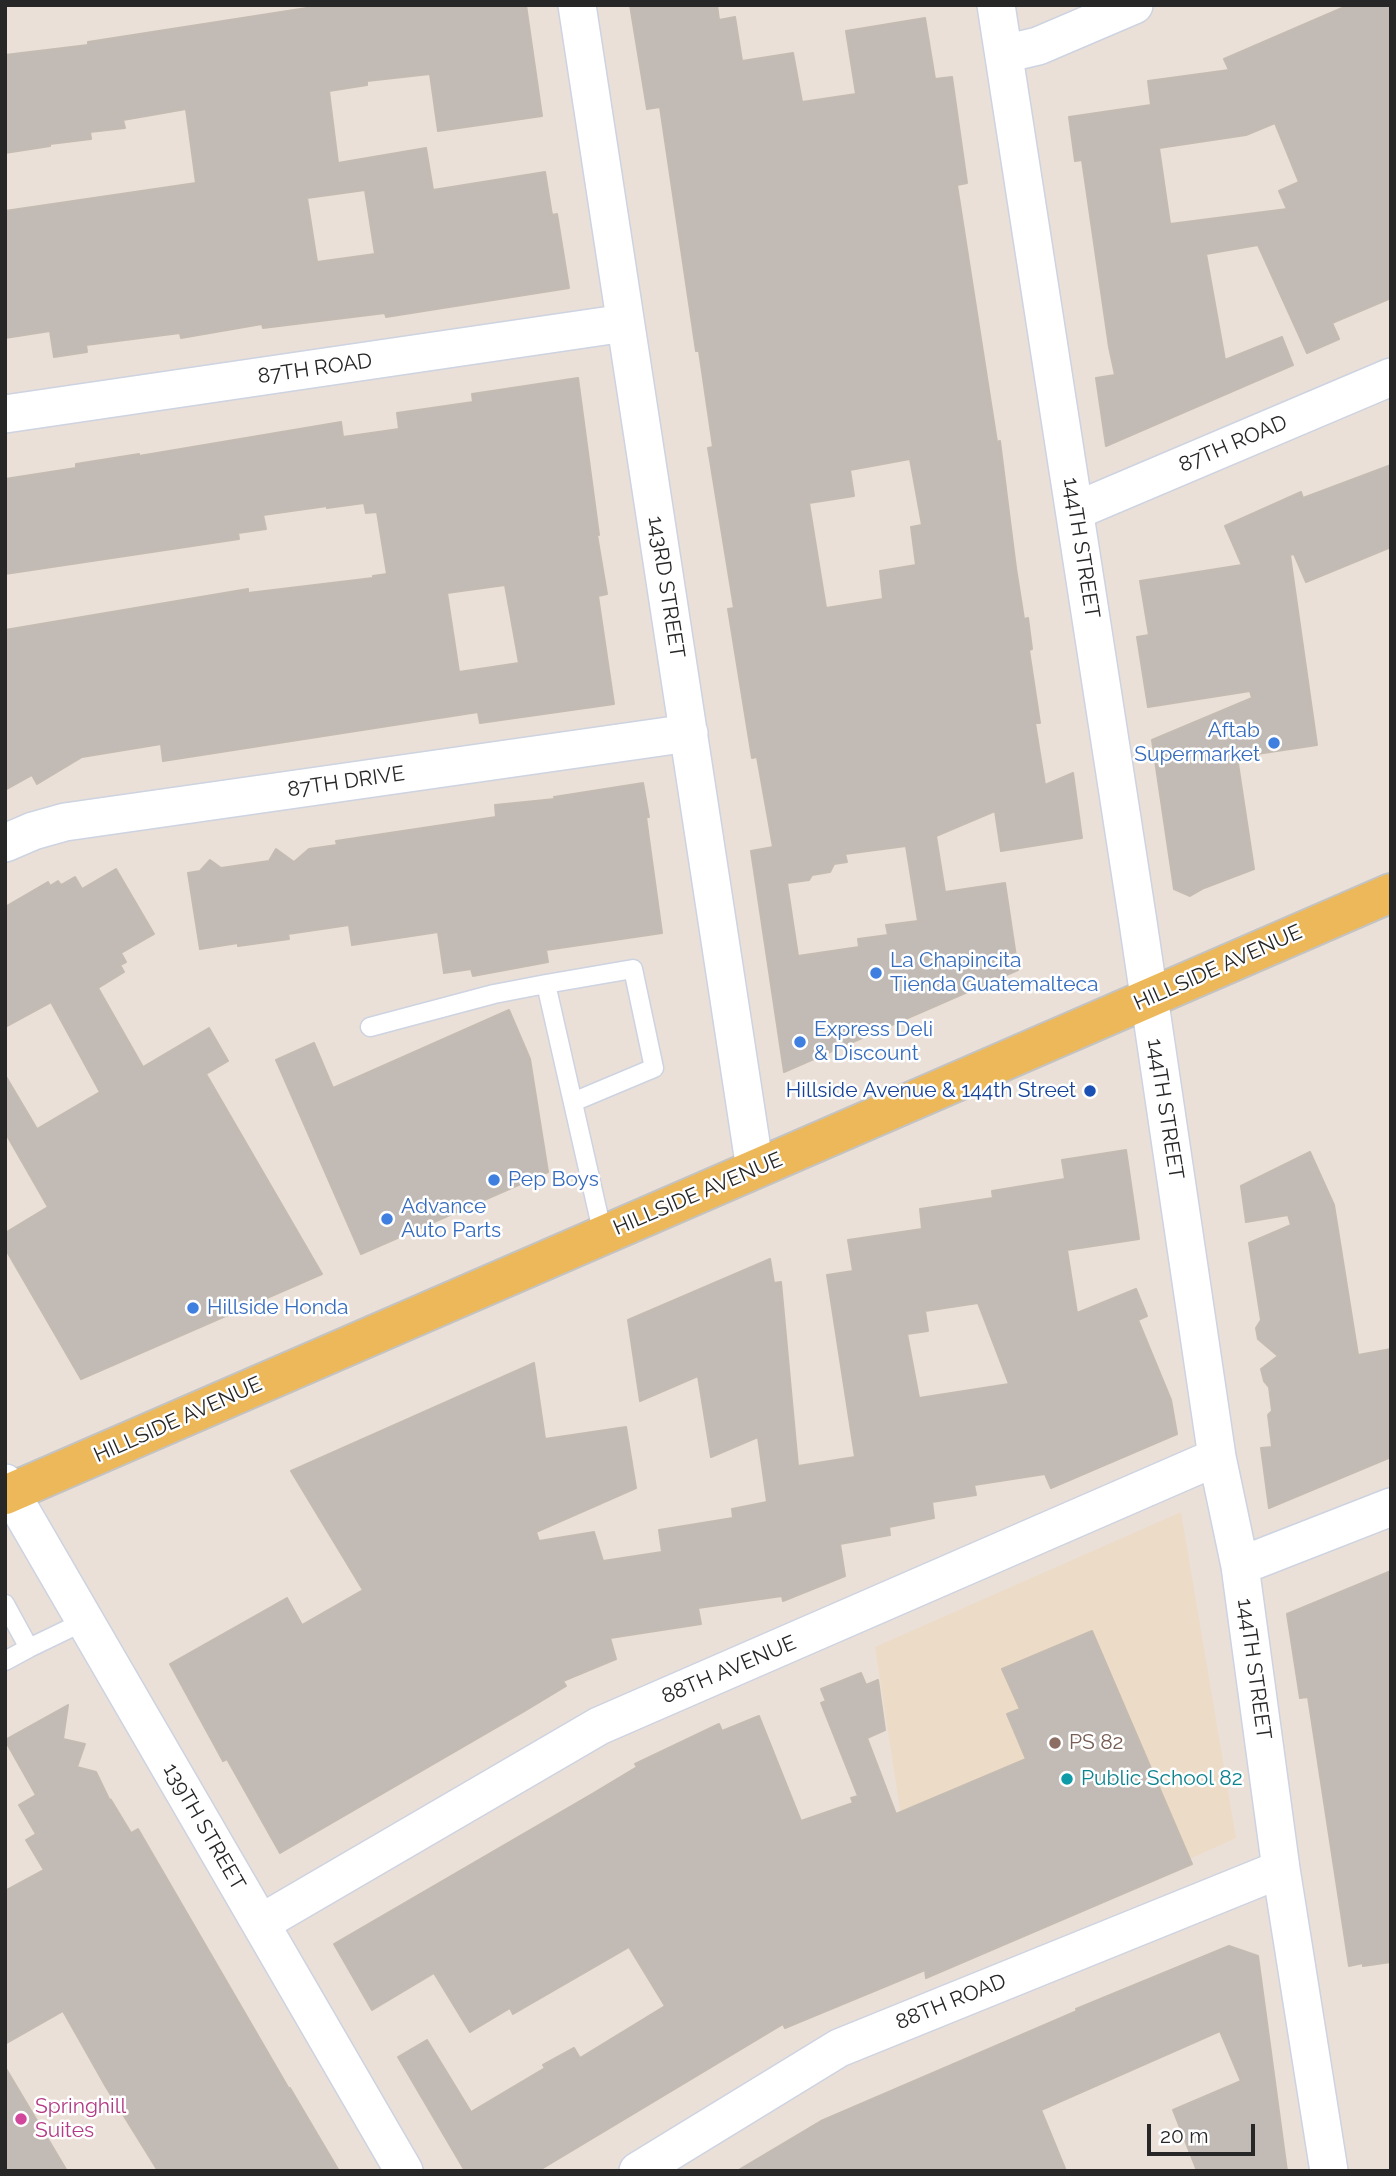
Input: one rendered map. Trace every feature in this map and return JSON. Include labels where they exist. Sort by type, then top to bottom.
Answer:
[{"type":"main road","name":"HILLSIDE AVENUE","points":[[7,1490],[1391,893]]},
{"type":"street","name":"143RD STREET","points":[[577,5],[755,1169]]},
{"type":"street","name":"144TH STREET","points":[[996,5],[1217,1457],[1240,1566],[1281,1869],[1329,2171]]},
{"type":"street","points":[[1004,54],[1038,46],[1135,5]]},
{"type":"street","name":"87TH ROAD","points":[[5,414],[625,323]]},
{"type":"street","name":"87TH ROAD","points":[[1075,512],[1391,377]]},
{"type":"street","name":"87TH DRIVE","points":[[5,842],[65,822],[689,733]]},
{"type":"street","name":"88TH AVENUE","points":[[261,1923],[599,1726],[1217,1457]]},
{"type":"street","name":"139TH STREET","points":[[7,1490],[404,2171]]},
{"type":"street","points":[[1240,1566],[1391,1507]]},
{"type":"street","name":"88TH ROAD","points":[[638,2171],[839,2048],[1281,1869]]},
{"type":"lane","points":[[370,1027],[494,994],[633,969],[654,1068],[573,1102]]},
{"type":"lane","points":[[546,984],[603,1235]]},
{"type":"lane","points":[[5,1604],[29,1648]]},
{"type":"lane","points":[[5,1661],[85,1621]]},
{"type":"shaded area","name":"PS 82","points":[[1181,1512],[1236,1838],[926,1978],[875,1647]]},
{"type":"building","points":[[326,5],[526,5],[542,116],[438,131],[430,74],[367,81],[367,85],[329,91],[338,163],[426,148],[433,190],[545,172],[552,215],[557,214],[569,288],[386,317],[385,313],[263,328],[262,324],[181,338],[180,333],[86,345],[87,352],[54,357],[50,331],[5,338],[5,211],[196,183],[186,109],[123,120],[125,128],[90,132],[91,139],[5,153],[5,55],[88,45],[88,42]],"holes":[[[365,190],[375,254],[317,262],[307,198]]]},
{"type":"building","points":[[630,5],[717,5],[719,20],[735,17],[742,61],[793,53],[802,102],[856,94],[846,31],[925,18],[935,79],[952,77],[967,183],[957,185],[997,442],[1000,441],[1024,619],[1028,618],[1032,649],[1029,650],[1040,723],[1035,723],[1045,785],[1073,773],[1082,838],[1001,851],[995,811],[936,836],[945,892],[1005,883],[1018,970],[784,1072],[751,851],[773,847],[757,757],[752,758],[728,609],[734,608],[708,448],[713,447],[660,107],[647,109]],"holes":[[[910,459],[922,525],[911,527],[916,565],[880,571],[883,599],[826,608],[809,503],[854,496],[850,470]],[[906,846],[918,921],[886,925],[888,935],[858,939],[859,947],[798,956],[787,883],[809,880],[812,875],[830,872],[834,864],[847,862],[845,854]]]},
{"type":"building","points":[[1349,5],[1391,5],[1391,298],[1332,323],[1339,339],[1307,353],[1258,245],[1206,254],[1225,360],[1282,337],[1293,365],[1106,446],[1096,378],[1115,375],[1082,160],[1075,161],[1069,117],[1151,105],[1148,81],[1229,70],[1224,59]],"holes":[[[1275,123],[1299,182],[1279,191],[1287,209],[1170,224],[1159,148],[1246,135]]]},
{"type":"building","points":[[578,378],[607,594],[598,596],[614,704],[480,723],[478,712],[163,761],[161,744],[82,757],[37,784],[32,775],[5,790],[5,630],[248,589],[248,593],[387,574],[377,512],[366,513],[364,503],[263,515],[266,529],[238,533],[239,539],[5,574],[5,479],[76,468],[76,464],[341,422],[343,437],[399,429],[397,413],[473,402],[472,394]],"holes":[[[505,585],[519,663],[459,672],[447,593]]]},
{"type":"building","points":[[1391,465],[1391,547],[1306,582],[1294,554],[1290,555],[1317,745],[1237,757],[1254,869],[1190,896],[1174,889],[1152,740],[1252,698],[1250,691],[1148,707],[1137,637],[1149,635],[1140,581],[1242,565],[1225,526],[1301,492],[1303,498]]},
{"type":"building","points":[[643,783],[662,933],[546,950],[548,962],[473,976],[471,969],[444,973],[438,932],[352,945],[349,925],[288,934],[289,939],[200,949],[188,873],[200,871],[210,860],[221,868],[269,861],[276,849],[294,862],[309,849],[337,845],[336,841],[496,817],[495,805],[555,799],[554,797]]},
{"type":"building","points":[[116,869],[154,934],[121,953],[126,962],[120,965],[124,972],[98,988],[143,1067],[209,1028],[228,1061],[206,1074],[322,1274],[81,1379],[5,1248],[5,1233],[48,1207],[5,1132],[5,1075],[37,1129],[100,1092],[51,1002],[5,1027],[5,907],[48,882],[50,886],[58,881],[61,885],[75,877],[82,889]]},
{"type":"building","points":[[509,1010],[530,1059],[548,1172],[361,1254],[276,1060],[314,1043],[333,1088]]},
{"type":"building","points":[[1126,1150],[1139,1239],[1067,1250],[1077,1313],[1136,1289],[1147,1316],[1138,1320],[1171,1400],[1177,1434],[1051,1488],[1045,1474],[974,1485],[976,1495],[932,1502],[934,1518],[889,1527],[890,1535],[840,1544],[845,1576],[783,1601],[782,1596],[698,1608],[701,1624],[610,1638],[616,1659],[563,1681],[566,1686],[280,1853],[227,1759],[223,1761],[170,1664],[287,1598],[302,1625],[363,1590],[291,1471],[534,1363],[545,1439],[626,1427],[636,1488],[536,1532],[539,1541],[594,1532],[603,1561],[662,1552],[659,1530],[733,1518],[732,1509],[767,1502],[758,1437],[711,1457],[698,1376],[640,1401],[628,1320],[770,1259],[774,1283],[781,1282],[798,1466],[855,1457],[827,1275],[853,1271],[848,1240],[922,1229],[920,1209],[993,1198],[992,1191],[1065,1179],[1062,1160]],"holes":[[[978,1303],[1009,1384],[919,1398],[907,1334],[928,1331],[925,1311]]]},
{"type":"building","points":[[1310,1152],[1334,1205],[1358,1355],[1391,1349],[1391,1457],[1269,1508],[1261,1448],[1272,1447],[1268,1415],[1272,1411],[1269,1387],[1264,1381],[1261,1369],[1278,1356],[1258,1339],[1256,1328],[1261,1320],[1249,1243],[1291,1225],[1288,1215],[1246,1222],[1241,1186]]},
{"type":"building","points":[[1391,1571],[1391,1962],[1349,1966],[1308,1697],[1300,1698],[1287,1614]]},
{"type":"building","points":[[1092,1631],[1192,1864],[926,1978],[925,1970],[785,2028],[783,2024],[538,2171],[465,2171],[398,2057],[427,2040],[471,2112],[574,2048],[580,2058],[665,2006],[629,1947],[513,2014],[510,2008],[470,2032],[434,1973],[372,2010],[334,1944],[592,1794],[637,1767],[635,1764],[719,1724],[722,1731],[759,1716],[801,1821],[853,1803],[851,1798],[858,1796],[821,1703],[826,1701],[821,1689],[861,1673],[866,1685],[878,1680],[885,1730],[867,1738],[896,1814],[1026,1759],[1007,1714],[1020,1709],[1002,1669]]},
{"type":"building","points":[[68,1705],[63,1739],[85,1744],[77,1767],[96,1772],[109,1799],[131,1833],[138,1829],[339,2171],[158,2171],[63,2011],[5,2044],[5,1891],[44,1870],[26,1840],[36,1834],[19,1805],[36,1795],[5,1740]]},
{"type":"building","points":[[1229,1946],[1258,1956],[1287,2171],[1197,2171],[1173,2110],[1241,2081],[1220,2031],[1041,2110],[1066,2171],[737,2171],[821,2121],[1077,2011],[1076,2009]]},
{"type":"building","name":"Springhill Suites","points":[[5,2067],[67,2171],[5,2171]]},
{"type":"place","name":"Aftab Supermarket","points":[[1274,743]]},
{"type":"place","name":"La Chapincita Tienda Guatemalteca","points":[[876,973]]},
{"type":"place","name":"Express Deli & Discount","points":[[800,1042]]},
{"type":"place","name":"Hillside Avenue & 144th Street","points":[[1090,1091]]},
{"type":"place","name":"Pep Boys","points":[[494,1180]]},
{"type":"place","name":"Advance Auto Parts","points":[[387,1219]]},
{"type":"place","name":"Hillside Honda","points":[[193,1308]]},
{"type":"place","name":"PS 82","points":[[1055,1743]]},
{"type":"place","name":"Public School 82","points":[[1067,1779]]},
{"type":"place","name":"Springhill Suites","points":[[21,2119]]}]
